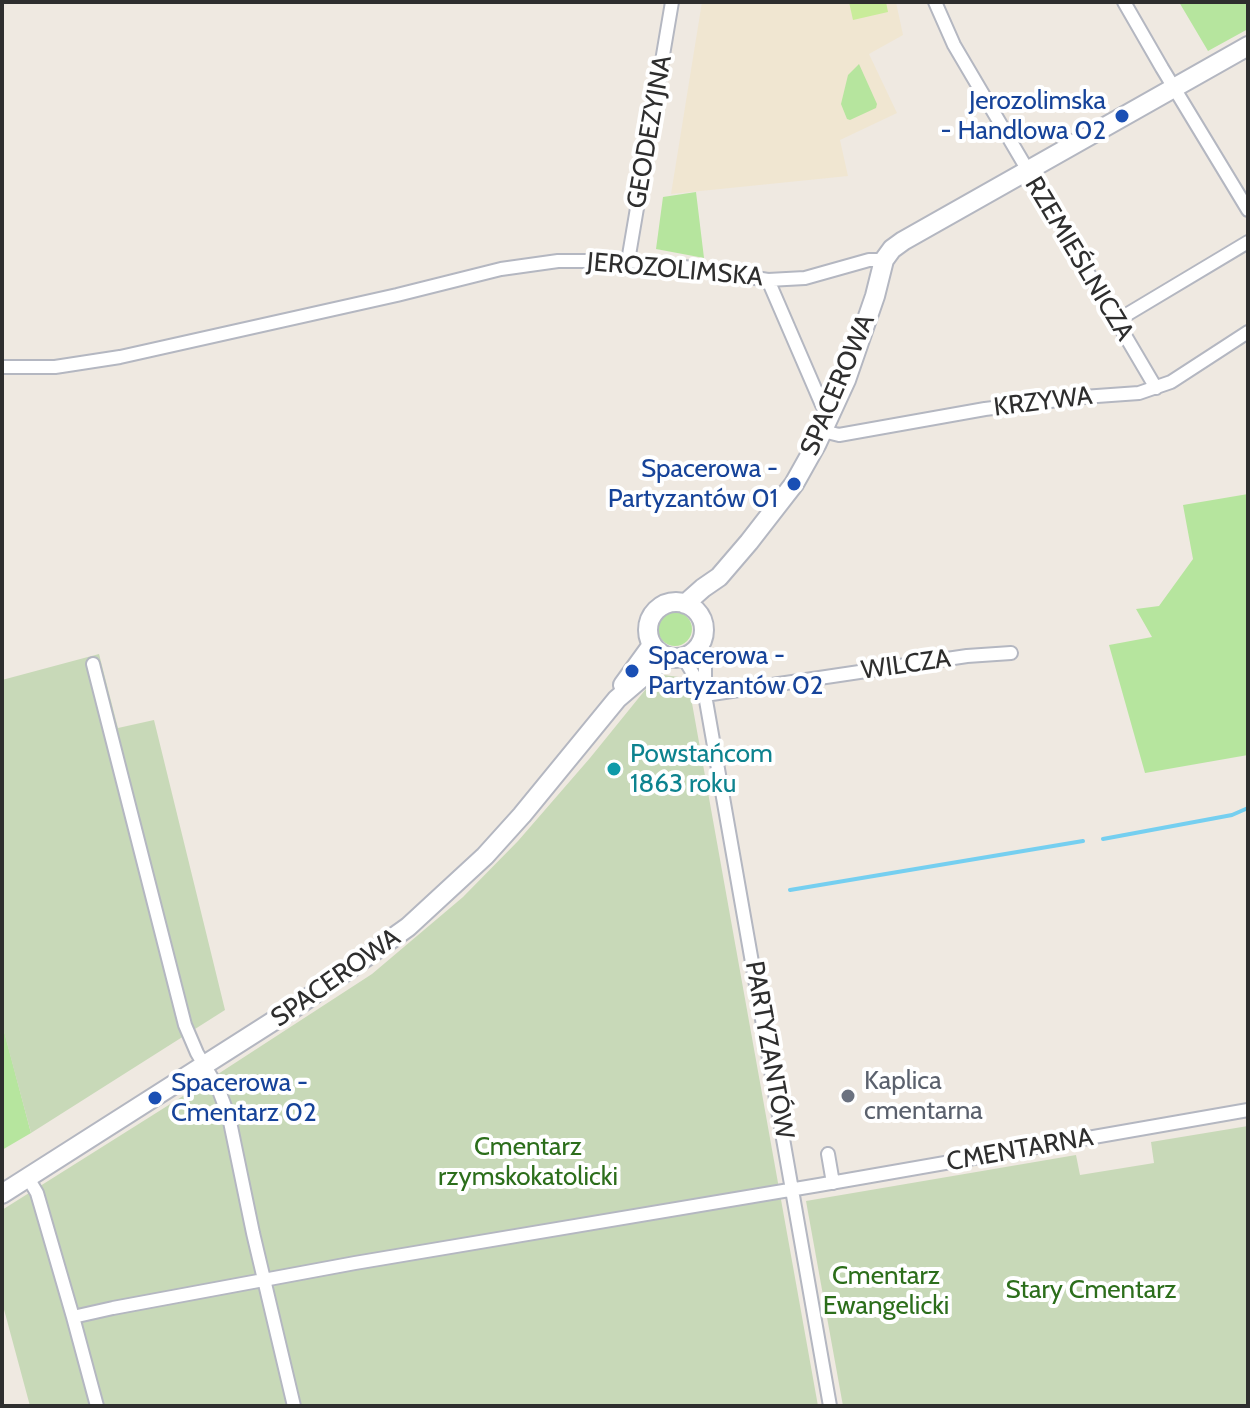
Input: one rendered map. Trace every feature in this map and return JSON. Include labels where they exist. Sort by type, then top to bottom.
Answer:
[{"type":"street","name":"GEODEZYJNA","points":[[628,261],[672,2]]},
{"type":"street","name":"RZEMIEŚLNICZA","points":[[935,2],[954,45],[1156,388]]},
{"type":"street","points":[[1124,2],[1248,210]]},
{"type":"street","name":"JEROZOLIMSKA","points":[[2,367],[55,367],[120,357],[501,269],[558,261],[628,261],[768,280],[805,278],[869,260],[884,260],[903,241],[1248,46]]},
{"type":"street","points":[[1116,321],[1248,242]]},
{"type":"street","name":"SPACEROWA","points":[[685,604],[719,577],[794,484],[846,380],[884,260]]},
{"type":"street","points":[[768,280],[827,423]]},
{"type":"street","name":"KRZYWA","points":[[827,423],[832,434],[844,434],[985,409],[1139,393],[1186,374],[1248,332]]},
{"type":"street","name":"SPACEROWA","points":[[701,619],[719,577]]},
{"type":"street","points":[[668,604],[685,604],[701,619],[701,642],[694,652],[667,653],[649,638],[648,629],[654,613],[668,604]]},
{"type":"street","name":"PARTYZANTÓW","points":[[701,642],[705,695],[830,1406]]},
{"type":"street","name":"SPACEROWA","points":[[2,1194],[297,1006],[416,921],[475,866],[522,815],[617,699],[632,671],[667,653]]},
{"type":"street","name":"PARTYZANTÓW","points":[[667,653],[705,695]]},
{"type":"street","name":"WILCZA","points":[[705,695],[967,656],[1011,653]]},
{"type":"street","points":[[93,664],[185,1025],[218,1088],[229,1117],[294,1406]]},
{"type":"street","name":"CMENTARNA","points":[[73,1317],[355,1263],[1248,1110]]},
{"type":"street","points":[[828,1154],[833,1183]]},
{"type":"street","points":[[28,1178],[37,1193],[97,1406]]},
{"type":"shaded area","points":[[702,2],[896,2],[903,35],[869,54],[897,113],[840,140],[848,176],[671,194]]},
{"type":"green space","points":[[849,2],[886,2],[888,12],[853,20]]},
{"type":"green space","points":[[1179,2],[1248,2],[1248,29],[1208,51]]},
{"type":"green space","points":[[859,64],[877,104],[876,108],[850,120],[841,104],[848,75]]},
{"type":"green space","points":[[696,192],[704,258],[656,249],[663,197]]},
{"type":"green space","points":[[1248,494],[1248,755],[1145,773],[1109,645],[1152,637],[1136,609],[1159,606],[1193,559],[1183,505]]},
{"type":"green space","points":[[675,612],[687,617],[692,629],[687,641],[675,646],[663,641],[658,629],[663,617]]},
{"type":"green space","points":[[99,654],[118,728],[154,720],[225,1010],[31,1133],[2,1025],[2,680]]},
{"type":"green space","name":"Cmentarz rzymskokatolicki","points":[[664,675],[679,677],[690,692],[818,1406],[30,1406],[2,1302],[2,1210],[372,974],[463,897],[518,841],[654,679]]},
{"type":"green space","points":[[2,1023],[31,1133],[2,1150]]},
{"type":"green space","name":"Stary Cmentarz","points":[[1248,1126],[1248,1406],[843,1406],[806,1201],[1076,1155],[1080,1175],[1154,1163],[1151,1142]]},
{"type":"waterway","points":[[1103,839],[1232,815],[1248,808]]},
{"type":"waterway","points":[[790,890],[1083,841]]},
{"type":"place","name":"Jerozolimska - Handlowa 02","points":[[1122,116]]},
{"type":"place","name":"Spacerowa - Partyzantów 01","points":[[794,484]]},
{"type":"place","name":"Spacerowa - Partyzantów 02","points":[[632,671]]},
{"type":"place","name":"Powstańcom 1863 roku","points":[[614,769]]},
{"type":"place","name":"Kaplica cmentarna","points":[[848,1096]]},
{"type":"place","name":"Spacerowa - Cmentarz 02","points":[[155,1098]]},
{"type":"park label","name":"Cmentarz Ewangelicki","points":[[886,1291]]}]
